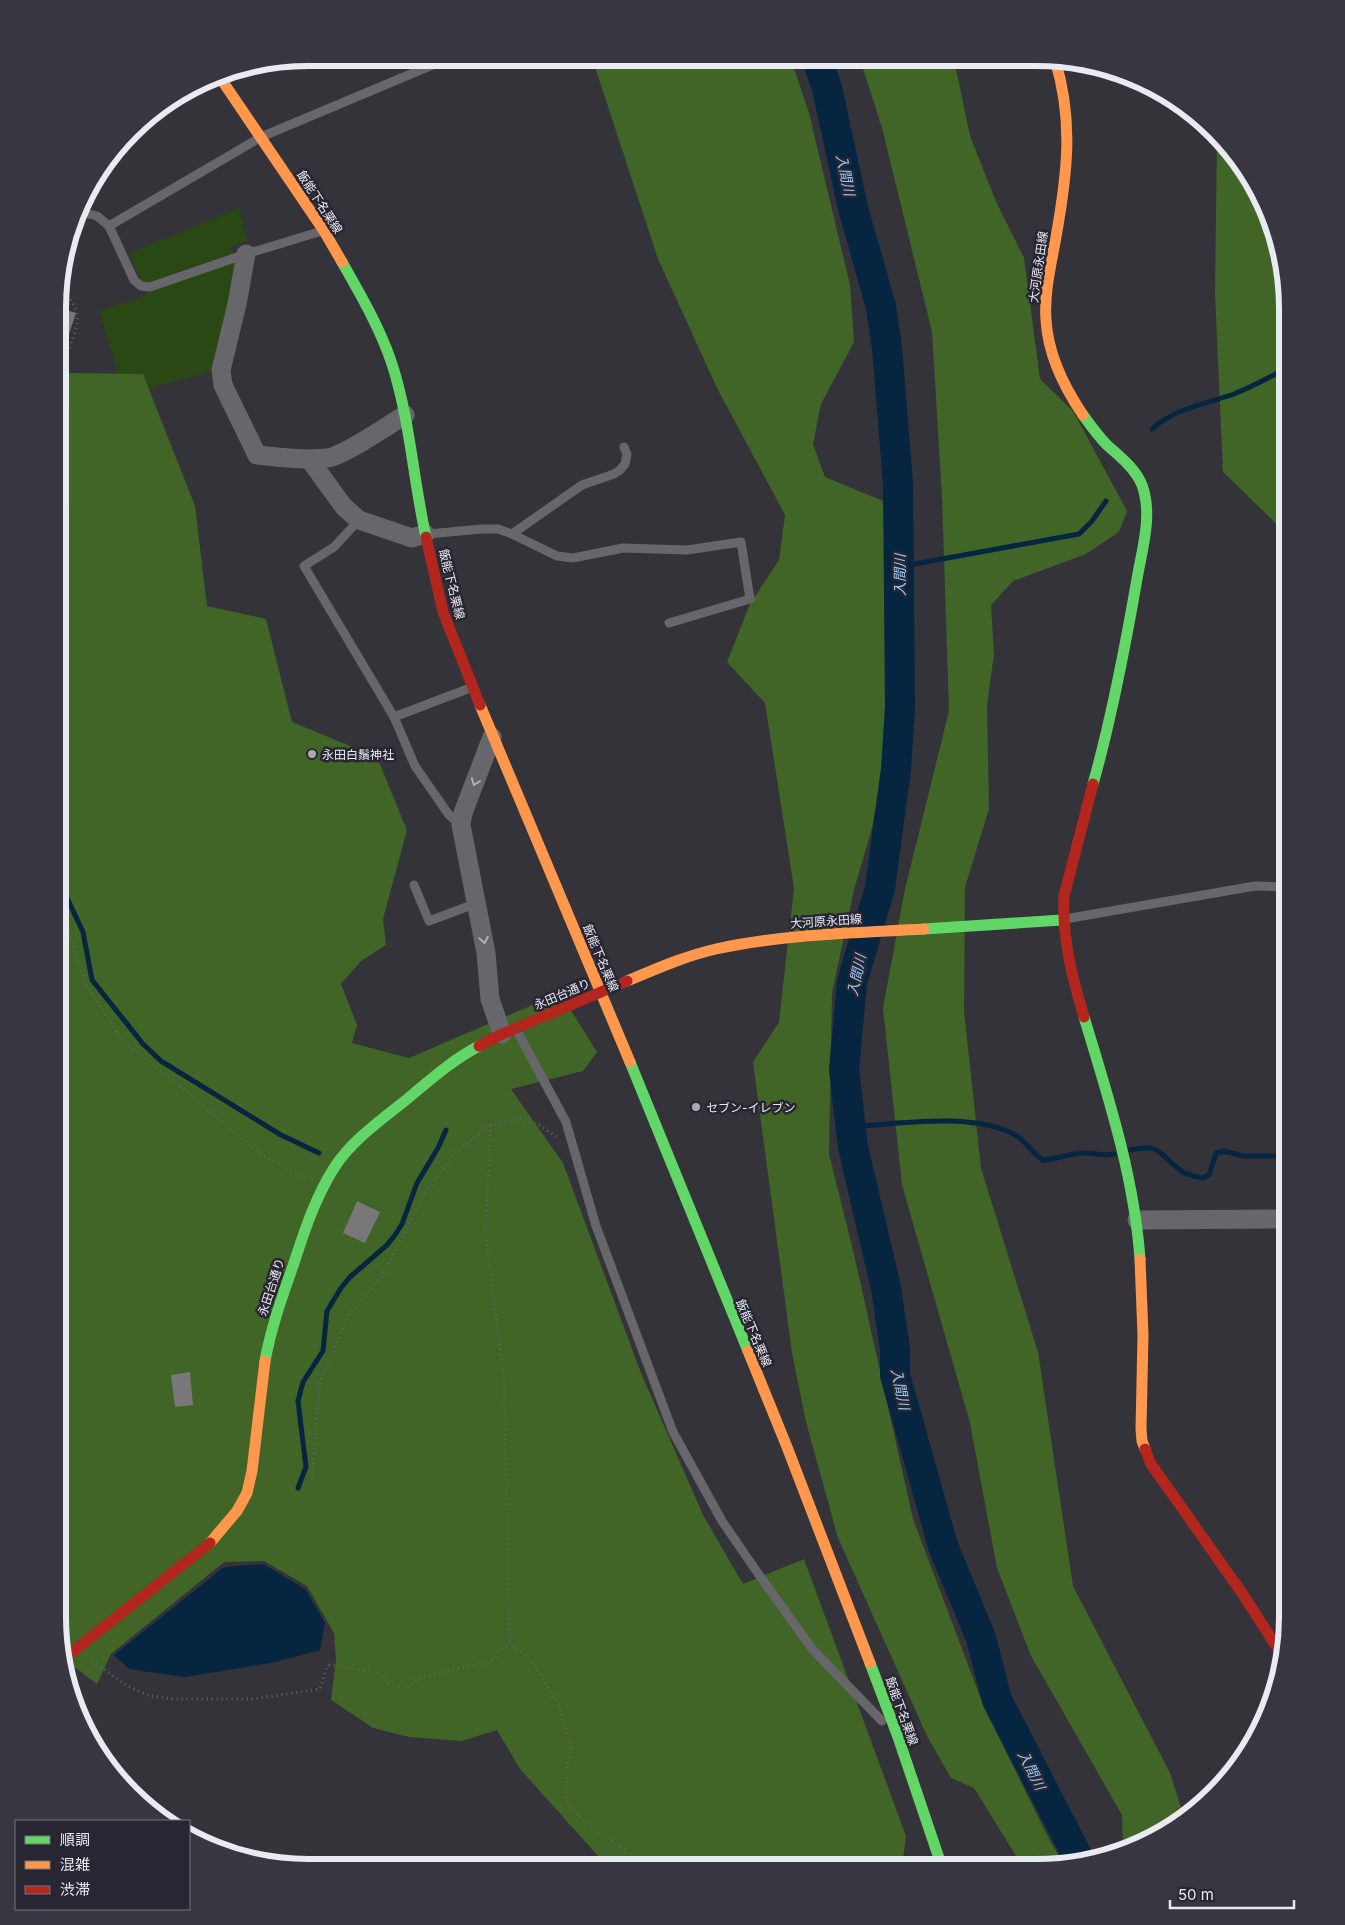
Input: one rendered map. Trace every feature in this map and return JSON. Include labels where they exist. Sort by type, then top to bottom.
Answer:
[{"type":"street","name":"大河原永田線","points":[[1057,67],[1064,93],[1068,122],[1068,150],[1063,201],[1046,292],[1046,323],[1061,376],[1081,413],[1102,439],[1134,471],[1142,486],[1145,498],[1145,532],[1113,709],[1068,875],[1062,920],[1073,979],[1119,1136],[1137,1220],[1143,1284],[1141,1429],[1146,1455],[1242,1593],[1277,1647]]},
{"type":"street","name":"飯能下名栗線","points":[[223,82],[324,231],[370,311],[391,360],[404,415],[425,534],[443,612],[492,737],[601,992],[787,1447],[898,1738],[939,1859]]},
{"type":"street","points":[[246,254],[237,304],[221,370],[223,385],[257,455],[309,459],[329,458],[356,445],[404,415]]},
{"type":"street","points":[[309,459],[344,507],[358,520],[412,538],[425,534]]},
{"type":"street","points":[[492,737],[461,825],[486,953],[490,999],[509,1032]]},
{"type":"street","name":"大河原永田線","points":[[601,992],[676,961],[716,949],[792,937],[1062,920]]},
{"type":"street","name":"永田台通り","points":[[69,1654],[208,1546],[237,1511],[247,1493],[252,1471],[270,1334],[311,1213],[322,1188],[335,1166],[380,1121],[468,1052],[601,992]]},
{"type":"street","points":[[1137,1220],[1279,1220]]},
{"type":"lane","points":[[109,226],[261,138],[430,66]]},
{"type":"lane","points":[[86,213],[97,216],[109,226],[134,280],[141,286],[150,286],[246,254],[324,231]]},
{"type":"lane","points":[[512,534],[582,485],[614,474],[620,470],[625,464],[627,454],[624,447]]},
{"type":"lane","points":[[358,520],[334,547],[304,566],[394,717],[415,766],[449,815],[461,825]]},
{"type":"lane","points":[[425,534],[498,529],[557,556],[573,558],[623,548],[687,550],[741,542],[750,599],[670,622]]},
{"type":"lane","points":[[394,717],[472,687]]},
{"type":"lane","points":[[414,885],[428,921],[477,903]]},
{"type":"lane","points":[[1062,920],[1255,886],[1279,887]]},
{"type":"lane","points":[[509,1032],[566,1122],[596,1226],[673,1432],[722,1521],[814,1650],[898,1738]]},
{"type":"path","points":[[66,353],[75,334],[77,311],[67,294]]},
{"type":"path","points":[[66,925],[85,982],[121,1039],[261,1155],[322,1188]]},
{"type":"path","points":[[312,1479],[320,1383],[348,1316],[381,1277],[425,1193],[455,1153],[491,1125],[521,1119],[538,1125],[555,1135],[576,1156]]},
{"type":"path","points":[[491,1125],[485,1231],[504,1380],[510,1642],[535,1665],[559,1707],[571,1746],[566,1773],[567,1804],[592,1828],[626,1850],[627,1859]]},
{"type":"path","points":[[75,1649],[124,1684],[149,1696],[173,1699],[253,1699],[320,1689],[328,1665],[380,1672],[388,1683],[405,1688],[421,1677],[488,1662],[510,1642]]},
{"type":"green space","points":[[595,66],[793,66],[809,113],[850,285],[854,342],[821,404],[813,444],[825,477],[883,501],[890,728],[872,828],[854,890],[832,993],[829,1154],[854,1254],[913,1519],[984,1707],[1060,1858],[1018,1859],[974,1788],[951,1778],[927,1736],[838,1538],[806,1422],[792,1353],[753,1062],[779,1022],[794,888],[765,703],[727,662],[750,604],[779,560],[785,515],[717,388],[658,259]]},
{"type":"green space","points":[[862,66],[955,66],[970,136],[997,204],[1024,258],[1040,379],[1073,411],[1127,511],[1119,532],[1086,554],[1013,581],[991,605],[994,654],[987,705],[989,809],[965,887],[964,1011],[981,1168],[1038,1352],[1073,1586],[1170,1773],[1182,1810],[1144,1834],[1123,1842],[1122,1815],[1031,1656],[997,1568],[970,1423],[902,1185],[883,1008],[905,889],[949,711],[942,497],[932,332],[882,128]]},
{"type":"green space","points":[[1217,147],[1238,174],[1254,201],[1266,231],[1277,277],[1279,309],[1279,526],[1223,472],[1215,294]]},
{"type":"green space","points":[[239,208],[247,241],[231,247],[239,267],[217,370],[125,395],[99,311],[148,295],[129,254]]},
{"type":"green space","points":[[66,371],[69,373],[143,374],[195,506],[207,606],[266,619],[292,722],[377,757],[407,830],[383,919],[386,945],[361,961],[341,984],[357,1025],[352,1043],[409,1058],[560,993],[597,1052],[583,1071],[511,1089],[563,1163],[641,1373],[703,1515],[743,1584],[804,1559],[906,1836],[903,1859],[599,1859],[520,1769],[497,1730],[462,1741],[409,1737],[373,1728],[331,1700],[336,1660],[334,1633],[307,1586],[264,1561],[224,1562],[111,1654],[97,1684],[71,1665],[66,1616]]},
{"type":"water","points":[[263,1564],[305,1589],[325,1623],[320,1650],[271,1663],[185,1677],[129,1669],[114,1655],[224,1567]]},
{"type":"building","points":[[66,310],[76,313],[66,343]]},
{"type":"building","points":[[357,1201],[380,1212],[365,1243],[343,1233]]},
{"type":"building","points":[[190,1372],[193,1405],[175,1407],[171,1375]]},
{"type":"waterway","name":"入間川","points":[[819,66],[827,88],[853,208],[881,307],[887,348],[898,483],[900,707],[896,769],[880,888],[852,982],[844,1070],[853,1147],[886,1288],[895,1349],[895,1375],[943,1546],[981,1638],[997,1700],[1077,1855]]},
{"type":"waterway","points":[[1152,429],[1181,411],[1234,394],[1279,372]]},
{"type":"waterway","points":[[898,567],[1079,534],[1092,521],[1106,501]]},
{"type":"waterway","points":[[66,896],[83,932],[92,980],[143,1044],[161,1061],[281,1135],[319,1153]]},
{"type":"waterway","points":[[850,1127],[958,1121],[999,1128],[1017,1136],[1042,1160],[1082,1153],[1114,1154]]},
{"type":"waterway","points":[[298,1488],[306,1467],[298,1401],[303,1382],[323,1351],[327,1311],[350,1277],[387,1245],[395,1235],[402,1224],[417,1183],[438,1148],[446,1130]]},
{"type":"waterway","points":[[1130,1150],[1140,1148],[1154,1149],[1159,1151],[1182,1172],[1202,1178],[1209,1175],[1216,1153],[1224,1151],[1243,1156],[1279,1156]]},
{"type":"traffic: fast","points":[[342,262],[375,323],[391,361],[403,404],[426,537]]},
{"type":"traffic: fast","points":[[1083,415],[1104,442],[1135,473],[1142,485],[1147,508],[1144,544],[1123,657],[1093,784]]},
{"type":"traffic: fast","points":[[924,929],[1062,920]]},
{"type":"traffic: fast","points":[[1084,1017],[1119,1136],[1132,1197],[1140,1259]]},
{"type":"traffic: fast","points":[[265,1361],[277,1313],[306,1228],[321,1191],[334,1168],[349,1149],[377,1123],[450,1064],[479,1046]]},
{"type":"traffic: fast","points":[[630,1062],[748,1351]]},
{"type":"traffic: fast","points":[[870,1663],[898,1737],[939,1859]]},
{"type":"traffic: slow","points":[[1057,67],[1065,105],[1067,148],[1060,214],[1047,289],[1046,320],[1050,346],[1058,370],[1069,393],[1083,415]]},
{"type":"traffic: slow","points":[[223,82],[324,231],[342,262]]},
{"type":"traffic: slow","points":[[480,705],[630,1062]]},
{"type":"traffic: slow","points":[[627,981],[693,955],[742,944],[820,935],[924,929]]},
{"type":"traffic: slow","points":[[1140,1259],[1143,1335],[1141,1429],[1145,1449]]},
{"type":"traffic: slow","points":[[748,1351],[870,1663]]},
{"type":"traffic: slow","points":[[210,1543],[237,1511],[247,1493],[252,1471],[265,1361]]},
{"type":"traffic: jam","points":[[426,537],[443,612],[480,705]]},
{"type":"traffic: jam","points":[[1084,1017],[1066,942],[1064,896],[1093,784]]},
{"type":"traffic: jam","points":[[479,1046],[502,1034],[627,981]]},
{"type":"traffic: jam","points":[[1145,1449],[1151,1464],[1242,1593],[1277,1647]]},
{"type":"traffic: jam","points":[[69,1654],[210,1543]]},
{"type":"place","name":"永田白鬚神社","points":[[312,754]]},
{"type":"place","name":"セブン-イレブン","points":[[696,1107]]}]
